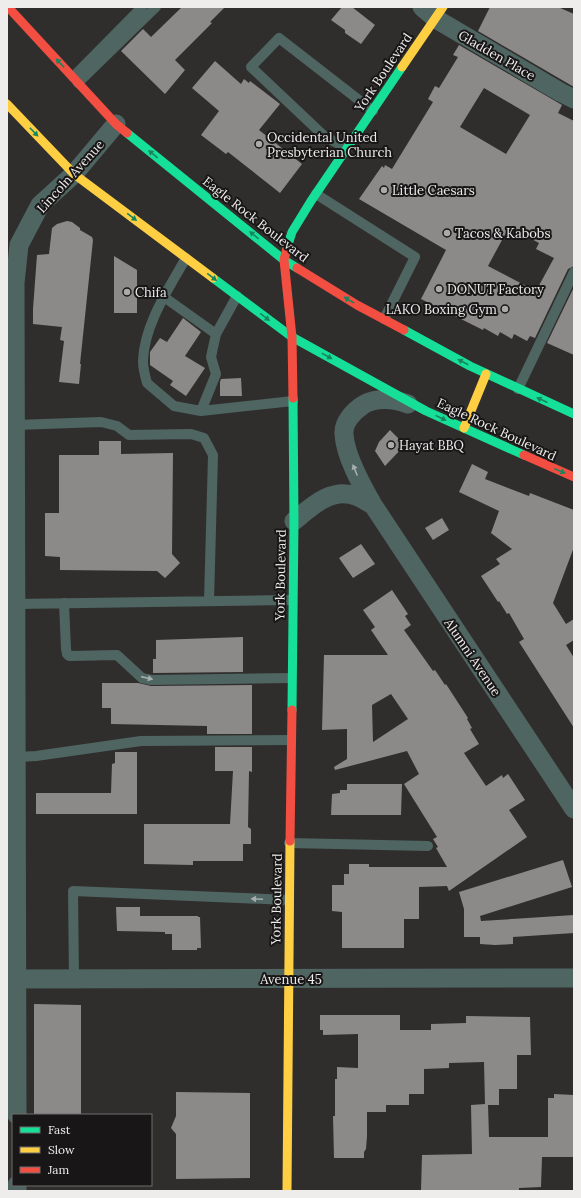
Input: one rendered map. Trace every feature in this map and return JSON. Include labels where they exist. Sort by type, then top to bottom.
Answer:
[{"type":"main road","name":"Eagle Rock Boulevard","points":[[8,7],[116,124],[284,260],[357,305],[486,374],[574,414]]},
{"type":"main road","name":"York Boulevard","points":[[287,1191],[290,740],[294,521],[292,338],[284,260],[292,232],[373,111],[434,11]]},
{"type":"main road","name":"Eagle Rock Boulevard","points":[[7,104],[74,174],[292,338],[426,410],[490,441],[574,477]]},
{"type":"main road","points":[[464,428],[486,374]]},
{"type":"street","name":"Gladden Place","points":[[434,11],[560,92],[574,99]]},
{"type":"street","name":"Lincoln Avenue","points":[[17,1114],[12,979],[12,900],[17,756],[12,703],[16,604],[11,558],[15,425],[15,283],[19,245],[40,205],[74,174],[116,124]]},
{"type":"street","name":"Alumni Avenue","points":[[426,410],[406,403],[386,399],[369,402],[355,410],[347,420],[343,433],[346,448],[357,476],[372,505],[574,808]]},
{"type":"street","name":"Alumni Avenue","points":[[294,521],[328,496],[344,494],[356,496],[372,505]]},
{"type":"street","name":"Avenue 45","points":[[12,979],[574,978]]},
{"type":"lane","points":[[75,80],[142,7]]},
{"type":"lane","points":[[75,80],[156,7]]},
{"type":"lane","points":[[347,149],[323,135],[251,67],[279,38],[373,111]]},
{"type":"lane","points":[[316,194],[415,257],[384,319]]},
{"type":"lane","points":[[186,258],[155,312],[147,338],[143,362],[146,383],[174,406],[201,411],[293,401]]},
{"type":"lane","points":[[518,389],[574,272]]},
{"type":"lane","points":[[201,411],[216,374],[211,357],[216,334],[237,296]]},
{"type":"lane","points":[[164,297],[216,334]]},
{"type":"lane","points":[[15,425],[101,422],[117,426],[129,435],[191,434],[204,438],[213,455],[209,601]]},
{"type":"lane","points":[[16,604],[292,600]]},
{"type":"lane","points":[[64,603],[67,654],[69,656],[117,655],[142,678],[151,680],[291,678]]},
{"type":"lane","points":[[17,756],[36,756],[141,741],[290,740]]},
{"type":"lane","points":[[289,843],[428,846]]},
{"type":"lane","points":[[74,979],[73,891],[289,900]]},
{"type":"building","points":[[182,7],[225,7],[210,22],[212,23],[175,60],[185,70],[165,94],[121,51],[143,29],[151,37]]},
{"type":"building","points":[[342,7],[352,7],[375,25],[361,44],[345,33],[345,30],[331,20]]},
{"type":"building","points":[[490,7],[558,7],[574,14],[574,87],[478,31]]},
{"type":"building","points":[[459,45],[562,105],[558,113],[574,121],[574,266],[568,269],[535,338],[530,336],[527,341],[514,334],[512,339],[500,332],[498,336],[421,299],[446,250],[359,199],[382,166],[384,168],[385,165],[392,169],[433,102],[428,99],[435,86],[439,88],[458,57],[453,55]],"holes":[[[484,88],[530,115],[506,154],[460,127]],[[509,227],[539,243],[536,249],[554,258],[536,291],[488,266]]]},
{"type":"building","points":[[215,61],[241,84],[244,79],[249,83],[250,81],[280,104],[259,130],[302,164],[280,193],[228,152],[226,154],[201,135],[219,111],[192,88]]},
{"type":"building","points":[[67,221],[72,222],[80,228],[80,230],[92,237],[93,240],[79,384],[59,382],[64,341],[60,340],[62,327],[33,324],[37,255],[49,254],[52,228],[57,224]]},
{"type":"building","points":[[114,256],[137,270],[137,313],[114,313]]},
{"type":"building","points":[[574,287],[574,355],[547,343]]},
{"type":"building","points":[[183,318],[201,332],[185,356],[205,368],[186,396],[170,385],[173,381],[150,365],[150,352],[160,338],[167,342]]},
{"type":"building","points":[[241,378],[242,396],[220,396],[221,379]]},
{"type":"building","points":[[390,430],[405,445],[385,466],[375,451],[379,442]]},
{"type":"building","points":[[99,441],[121,441],[121,454],[173,453],[172,554],[180,563],[165,578],[157,571],[60,570],[60,557],[45,556],[45,513],[59,513],[59,455],[99,455]]},
{"type":"building","points":[[472,464],[488,472],[485,479],[529,496],[530,493],[574,510],[574,547],[553,603],[566,624],[574,619],[574,640],[566,645],[574,658],[574,728],[519,642],[524,639],[509,613],[507,614],[481,576],[500,564],[496,559],[512,549],[491,533],[499,511],[459,492]]},
{"type":"building","points":[[442,518],[449,530],[433,540],[425,528]]},
{"type":"building","points":[[361,544],[375,564],[353,578],[339,558]]},
{"type":"building","points":[[392,590],[408,614],[405,616],[411,625],[404,630],[433,671],[435,670],[445,685],[446,684],[468,718],[467,719],[472,728],[470,729],[479,744],[464,753],[486,786],[502,775],[503,778],[508,774],[525,800],[509,810],[527,837],[449,891],[447,886],[419,887],[419,919],[404,919],[404,948],[342,948],[342,912],[332,911],[332,885],[344,885],[344,874],[349,874],[349,864],[369,864],[369,867],[447,867],[436,848],[438,847],[433,839],[437,837],[404,784],[419,774],[407,751],[335,770],[334,767],[347,759],[347,729],[322,730],[324,655],[388,655],[371,630],[375,627],[363,610]],"holes":[[[391,694],[408,719],[373,742],[372,705]]]},
{"type":"building","points":[[243,637],[243,672],[153,673],[153,659],[156,659],[156,640]]},
{"type":"building","points":[[102,683],[138,683],[151,686],[252,685],[252,734],[207,734],[207,726],[111,724],[111,708],[102,708]]},
{"type":"building","points":[[215,747],[252,747],[252,772],[249,771],[248,827],[251,829],[251,844],[243,844],[243,861],[193,861],[193,865],[144,864],[144,824],[230,824],[233,771],[215,771]]},
{"type":"building","points":[[115,752],[137,752],[137,814],[36,814],[36,793],[111,793],[112,764],[115,763]]},
{"type":"building","points":[[347,784],[402,784],[401,815],[331,815],[332,794],[340,793],[340,790],[347,790]]},
{"type":"building","points":[[563,860],[572,887],[480,916],[481,921],[574,915],[574,933],[513,937],[513,944],[495,945],[480,944],[480,937],[464,937],[464,909],[459,892]]},
{"type":"building","points":[[116,907],[140,907],[140,916],[198,916],[200,917],[201,948],[197,948],[197,950],[172,950],[172,934],[165,934],[165,932],[117,931]]},
{"type":"building","points":[[34,1004],[81,1005],[81,1114],[34,1114]]},
{"type":"building","points":[[320,1015],[400,1015],[400,1030],[431,1030],[431,1024],[466,1023],[466,1016],[530,1017],[531,1055],[517,1055],[517,1089],[499,1089],[499,1105],[488,1105],[489,1137],[548,1137],[548,1098],[554,1098],[554,1094],[574,1095],[574,1157],[542,1157],[541,1187],[519,1188],[519,1191],[421,1190],[422,1155],[472,1154],[471,1105],[485,1104],[484,1062],[449,1063],[449,1068],[424,1069],[424,1094],[409,1094],[409,1105],[386,1105],[386,1112],[367,1112],[367,1136],[364,1158],[334,1158],[333,1116],[335,1116],[335,1079],[337,1079],[337,1067],[358,1068],[358,1034],[323,1035],[323,1030],[320,1030]]},
{"type":"building","points":[[176,1092],[250,1093],[250,1178],[176,1179],[176,1134],[171,1128],[176,1116]]},
{"type":"traffic: fast","points":[[287,248],[292,232],[311,201],[402,67]]},
{"type":"traffic: fast","points":[[127,133],[284,260],[297,268]]},
{"type":"traffic: fast","points":[[213,278],[292,337],[426,411],[524,455]]},
{"type":"traffic: fast","points":[[404,330],[470,366],[574,414]]},
{"type":"traffic: fast","points":[[292,710],[294,521],[293,398]]},
{"type":"traffic: slow","points":[[402,67],[443,7]]},
{"type":"traffic: slow","points":[[7,104],[74,174],[213,278]]},
{"type":"traffic: slow","points":[[464,428],[486,374]]},
{"type":"traffic: slow","points":[[287,1191],[290,841]]},
{"type":"traffic: jam","points":[[8,7],[116,124],[127,133]]},
{"type":"traffic: jam","points":[[287,248],[284,260],[292,337],[293,398]]},
{"type":"traffic: jam","points":[[297,268],[357,305],[404,330]]},
{"type":"traffic: jam","points":[[524,455],[574,477]]},
{"type":"traffic: jam","points":[[290,841],[292,710]]},
{"type":"place","name":"Occidental United Presbyterian Church","points":[[259,144]]},
{"type":"place","name":"Little Caesars","points":[[384,190]]},
{"type":"place","name":"Tacos & Kabobs","points":[[447,233]]},
{"type":"place","name":"DONUT Factory","points":[[439,289]]},
{"type":"place","name":"Chifa","points":[[127,292]]},
{"type":"place","name":"LAKO Boxing Gym","points":[[505,309]]},
{"type":"place","name":"Hayat BBQ","points":[[391,445]]}]
